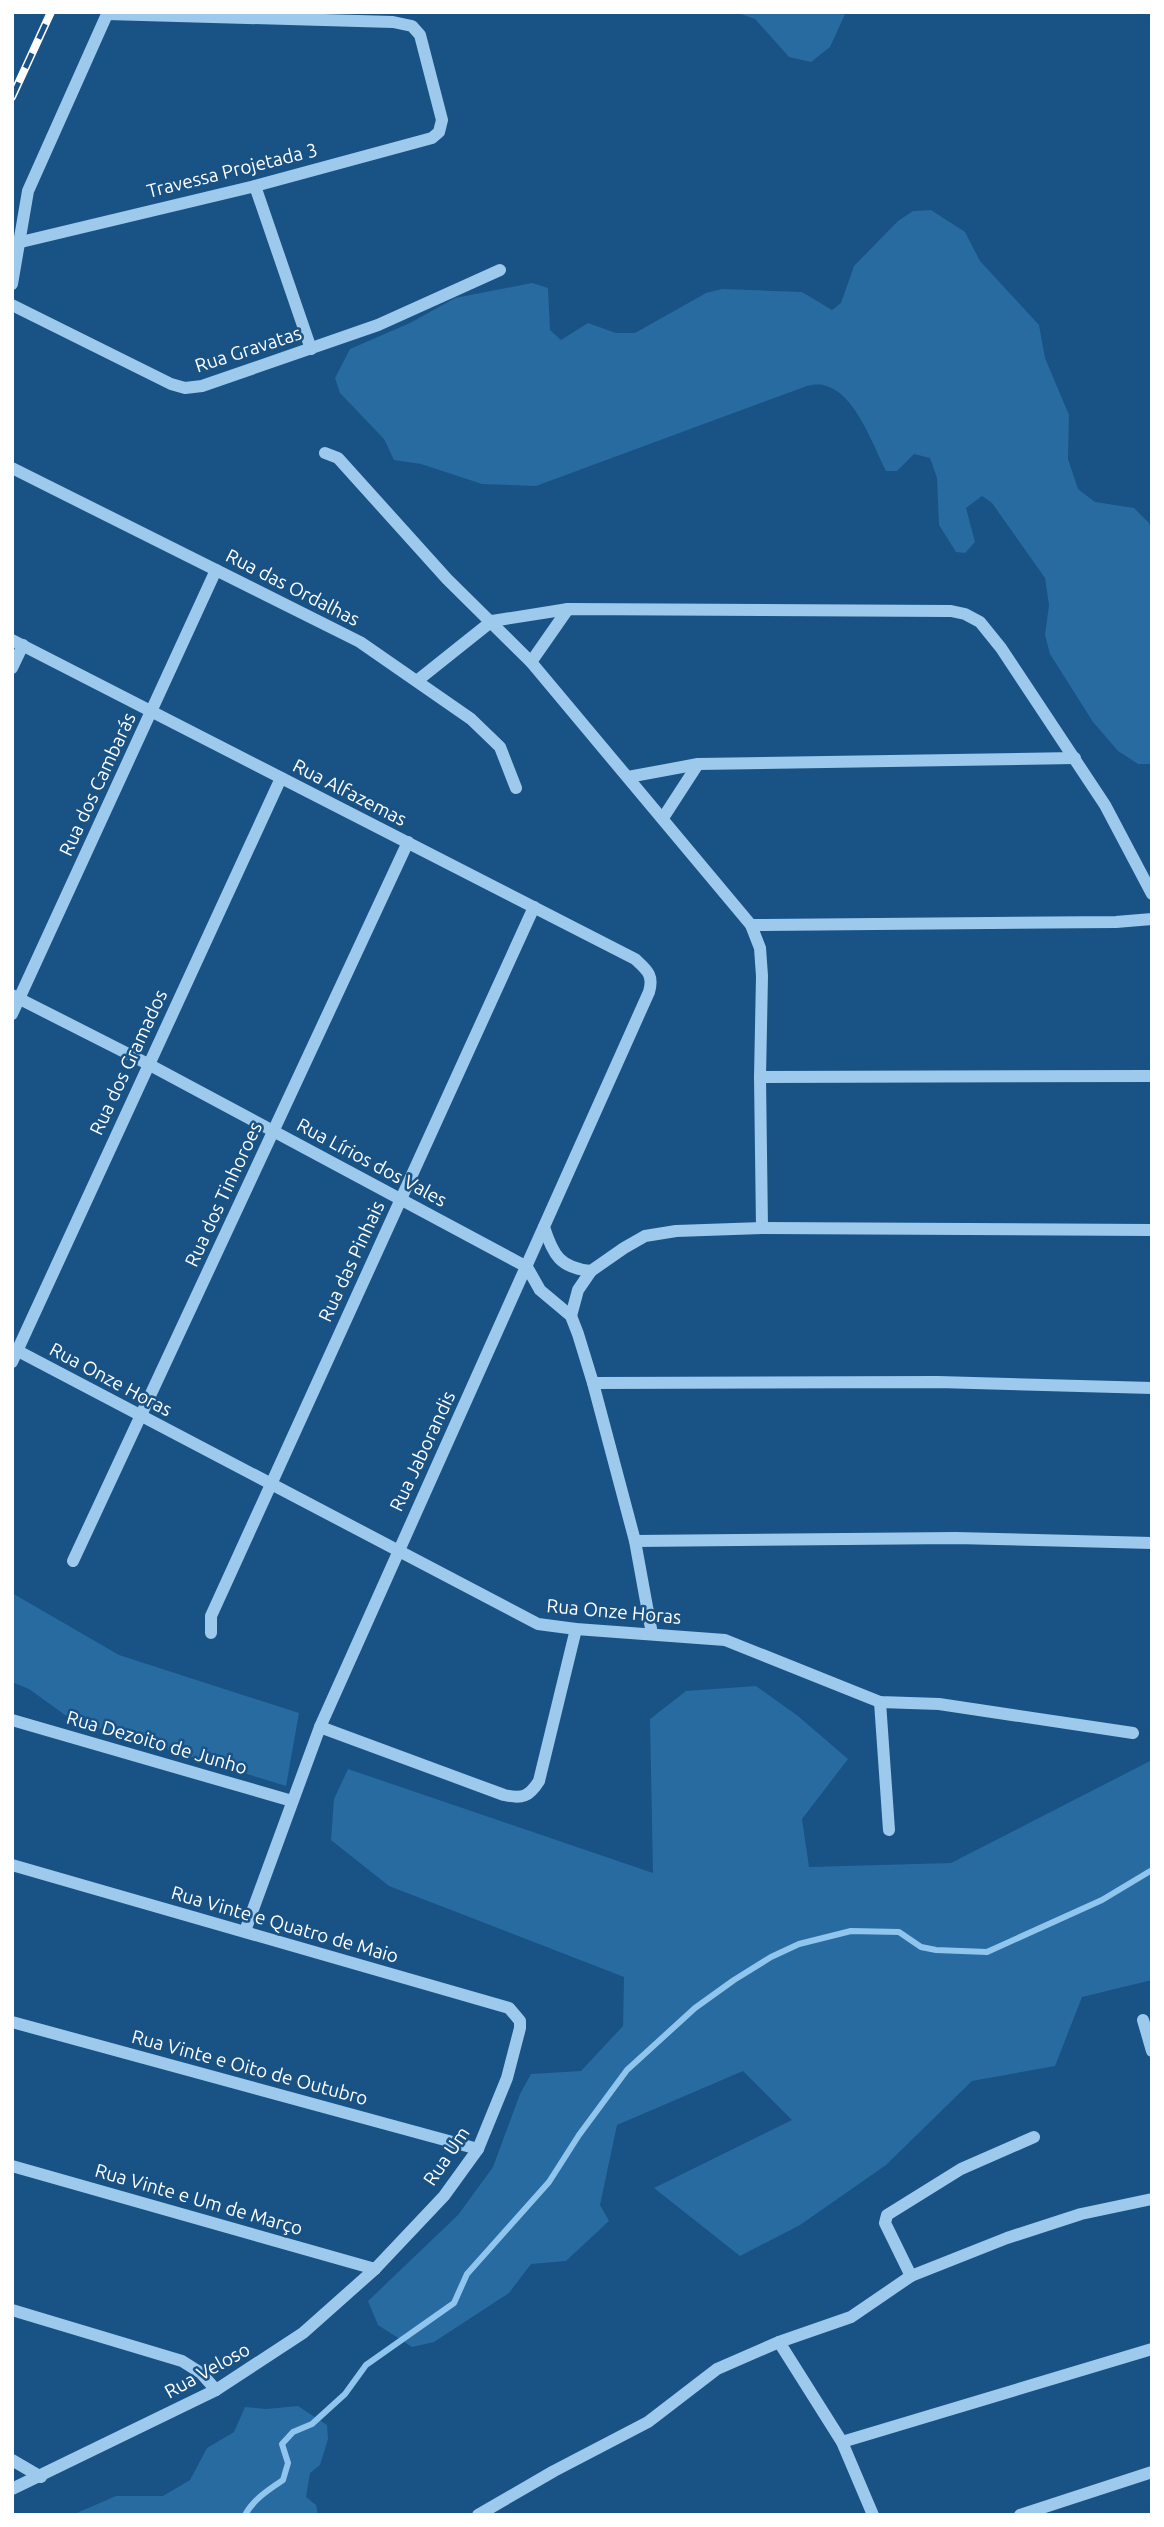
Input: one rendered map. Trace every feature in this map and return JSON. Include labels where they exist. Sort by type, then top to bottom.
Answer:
[{"type":"street","name":"Travessa Projetada 3","points":[[21,242],[255,186],[432,138],[439,132],[442,120],[420,35],[412,26],[393,22],[107,13]]},
{"type":"street","points":[[12,284],[28,191],[107,13]]},
{"type":"street","points":[[255,186],[311,349]]},
{"type":"street","name":"Rua Gravatas","points":[[12,305],[171,384],[185,388],[202,386],[378,326],[500,270]]},
{"type":"street","points":[[325,453],[338,458],[447,579],[531,662],[751,925],[760,948],[762,976],[762,1228]]},
{"type":"street","name":"Rua das Ordalhas","points":[[12,468],[360,642],[471,719],[500,747],[516,788]]},
{"type":"street","name":"Rua dos Cambarás","points":[[12,1014],[16,997],[216,570]]},
{"type":"street","points":[[531,662],[568,609]]},
{"type":"street","points":[[418,680],[492,621],[568,609],[951,611],[965,614],[980,622],[1001,648],[1075,758],[1105,805],[1152,894]]},
{"type":"street","points":[[12,668],[17,642]]},
{"type":"street","name":"Rua Alfazemas","points":[[17,642],[635,959],[651,974],[649,992]]},
{"type":"street","points":[[628,778],[698,764],[1075,758]]},
{"type":"street","points":[[663,818],[698,764]]},
{"type":"street","name":"Rua dos Gramados","points":[[15,1357],[281,778]]},
{"type":"street","name":"Rua dos Tinhoroes","points":[[73,1561],[408,842]]},
{"type":"street","name":"Rua das Pinhais","points":[[211,1633],[211,1616],[534,907]]},
{"type":"street","points":[[751,925],[1116,922],[1152,919]]},
{"type":"street","name":"Rua Jaborandis","points":[[245,1931],[320,1727],[649,992]]},
{"type":"street","name":"Rua Lírios dos Vales","points":[[16,997],[148,1064],[527,1267]]},
{"type":"street","points":[[760,1077],[1152,1076]]},
{"type":"street","points":[[544,1227],[551,1248],[560,1261],[577,1270],[591,1271]]},
{"type":"street","points":[[571,1316],[579,1290],[591,1271],[645,1236],[676,1231],[762,1228],[1152,1230]]},
{"type":"street","points":[[527,1267],[540,1290],[571,1316],[593,1383],[635,1541],[652,1634]]},
{"type":"street","name":"Rua Onze Horas","points":[[15,1357],[140,1416],[523,1619],[538,1624],[576,1629],[725,1640],[880,1702],[939,1704],[1133,1733]]},
{"type":"street","points":[[593,1383],[938,1382],[1152,1388]]},
{"type":"street","points":[[635,1541],[956,1538],[1152,1543]]},
{"type":"street","points":[[320,1727],[504,1795],[519,1798],[527,1796],[538,1781],[576,1629]]},
{"type":"street","points":[[880,1702],[889,1830]]},
{"type":"street","name":"Rua Dezoito de Junho","points":[[12,1720],[292,1801]]},
{"type":"street","name":"Rua Vinte e Quatro de Maio","points":[[12,1865],[509,2008],[520,2021],[517,2044]]},
{"type":"street","points":[[1143,2021],[1152,2051]]},
{"type":"street","name":"Rua Vinte e Oito de Outubro","points":[[12,2022],[478,2149]]},
{"type":"street","name":"Rua Um","points":[[375,2269],[437,2204],[478,2149],[497,2108],[517,2044]]},
{"type":"street","points":[[911,2276],[885,2223],[887,2215],[961,2169],[1034,2137]]},
{"type":"street","name":"Rua Vinte e Um de Março","points":[[12,2166],[375,2269]]},
{"type":"street","points":[[478,2515],[554,2470],[648,2422],[717,2369],[779,2342],[850,2317],[911,2276],[1081,2214],[1152,2199]]},
{"type":"street","name":"Rua Veloso","points":[[12,2489],[216,2390],[303,2333],[375,2269]]},
{"type":"street","points":[[12,2310],[182,2361],[201,2373],[216,2390]]},
{"type":"street","points":[[779,2342],[842,2442],[873,2515]]},
{"type":"street","points":[[842,2442],[1152,2349]]},
{"type":"street","points":[[12,2460],[41,2477]]},
{"type":"street","points":[[1020,2515],[1152,2472]]},
{"type":"shaded area","points":[[735,12],[846,12],[830,47],[811,62],[789,57],[755,19]]},
{"type":"shaded area","points":[[931,210],[965,232],[980,261],[1039,325],[1045,358],[1069,415],[1068,459],[1078,489],[1095,502],[1134,508],[1149,523],[1152,531],[1152,762],[1149,764],[1138,764],[1118,751],[1093,722],[1050,654],[1045,635],[1049,605],[1045,578],[992,503],[982,496],[966,508],[975,542],[965,553],[956,552],[939,525],[937,478],[930,458],[914,454],[897,471],[886,471],[854,408],[834,389],[821,385],[807,386],[536,486],[482,484],[421,464],[394,460],[384,439],[340,393],[335,378],[350,349],[410,323],[455,298],[532,283],[548,288],[550,330],[561,340],[588,323],[616,333],[635,333],[706,293],[722,289],[802,292],[832,310],[841,303],[854,266],[898,221],[913,211]]},
{"type":"shaded area","points":[[12,1593],[119,1655],[299,1713],[286,1786],[72,1720],[29,1689],[12,1682]]},
{"type":"shaded area","points":[[756,1686],[798,1716],[848,1759],[802,1819],[809,1867],[951,1863],[1152,1760],[1152,1980],[1082,1997],[1055,2066],[972,2081],[886,2165],[800,2225],[740,2256],[654,2188],[792,2120],[743,2071],[617,2125],[600,2205],[609,2221],[566,2261],[531,2264],[509,2293],[434,2342],[412,2347],[378,2325],[368,2301],[458,2215],[493,2167],[520,2094],[531,2074],[581,2071],[623,2026],[624,1977],[389,1886],[331,1840],[334,1799],[348,1769],[653,1873],[650,1719],[686,1691]]},
{"type":"shaded area","points":[[298,2406],[327,2425],[328,2439],[320,2465],[310,2473],[306,2497],[316,2505],[318,2515],[72,2515],[116,2496],[163,2496],[190,2480],[207,2448],[234,2432],[245,2407],[266,2409]]},
{"type":"waterway","points":[[245,2515],[257,2500],[283,2480],[288,2463],[282,2444],[293,2432],[312,2424],[345,2394],[366,2365],[454,2303],[467,2274],[549,2182],[579,2135],[627,2070],[695,2008],[734,1980],[771,1957],[799,1944],[851,1931],[899,1932],[921,1947],[987,1952],[1102,1900],[1152,1870]]},
{"type":"railway","points":[[12,97],[51,12]]}]
